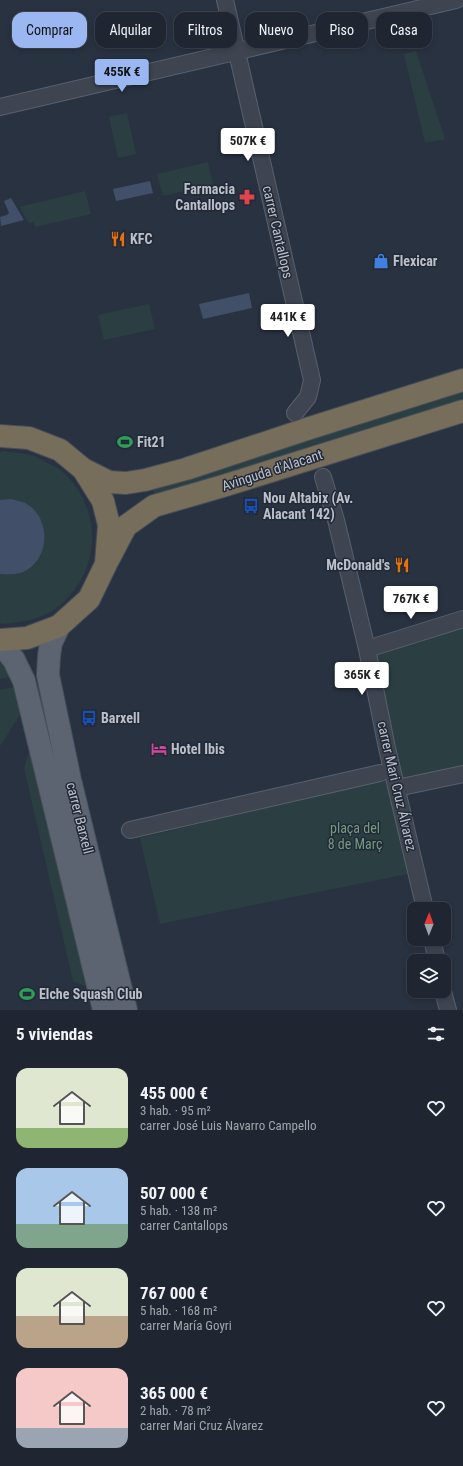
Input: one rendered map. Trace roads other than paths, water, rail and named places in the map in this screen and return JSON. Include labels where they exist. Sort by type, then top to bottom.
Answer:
[{"type":"highway","name":"Avinguda d'Alacant","points":[[83,469],[109,482],[126,483],[145,480],[186,469],[463,380]]},
{"type":"highway","name":"Avinguda d'Alacant","points":[[59,626],[89,599],[126,526],[154,506],[463,411]]},
{"type":"highway","points":[[0,436],[29,438],[60,450],[83,469],[103,501],[109,525],[106,564]]},
{"type":"highway","points":[[0,640],[27,638],[59,626]]},
{"type":"main road","name":"carrer Barxell","points":[[59,626],[51,643],[48,675],[70,780],[126,1010]]},
{"type":"main road","name":"carrer Barxell","points":[[0,643],[14,660],[24,681],[104,1010]]},
{"type":"street","name":"carrer Cantallops","points":[[225,0],[312,380],[308,397],[295,413]]},
{"type":"street","points":[[0,107],[456,0]]},
{"type":"street","name":"carrer Mari Cruz Álvarez","points":[[323,477],[336,520],[367,649],[387,748],[423,902]]},
{"type":"street","points":[[367,649],[463,619]]},
{"type":"street","points":[[130,830],[380,773]]},
{"type":"street","points":[[397,788],[463,774]]},
{"type":"street","points":[[445,998],[448,1010]]},
{"type":"water","points":[[150,181],[153,193],[116,201],[113,189]]},
{"type":"water","points":[[11,198],[24,220],[1,226],[0,217],[9,213],[4,201]]},
{"type":"water","points":[[249,293],[252,308],[203,319],[199,304]]},
{"type":"water","points":[[10,499],[25,503],[33,509],[39,517],[43,526],[44,546],[35,563],[27,570],[21,573],[0,574],[0,500]]},
{"type":"place","name":"Farmacia Cantallops","points":[[247,197]]},
{"type":"place","name":"KFC","points":[[118,239]]},
{"type":"place","name":"Flexicar","points":[[381,261]]},
{"type":"place","name":"Fit21","points":[[125,442]]},
{"type":"place","name":"Nou Altabix (Av. Alacant 142)","points":[[251,506]]},
{"type":"place","name":"McDonald's","points":[[402,565]]},
{"type":"place","name":"Barxell","points":[[89,718]]},
{"type":"place","name":"Hotel Ibis","points":[[159,749]]},
{"type":"place","name":"Elche Squash Club","points":[[27,994]]},
{"type":"park label","name":"plaça del 8 de Març","points":[[355,836]]}]
